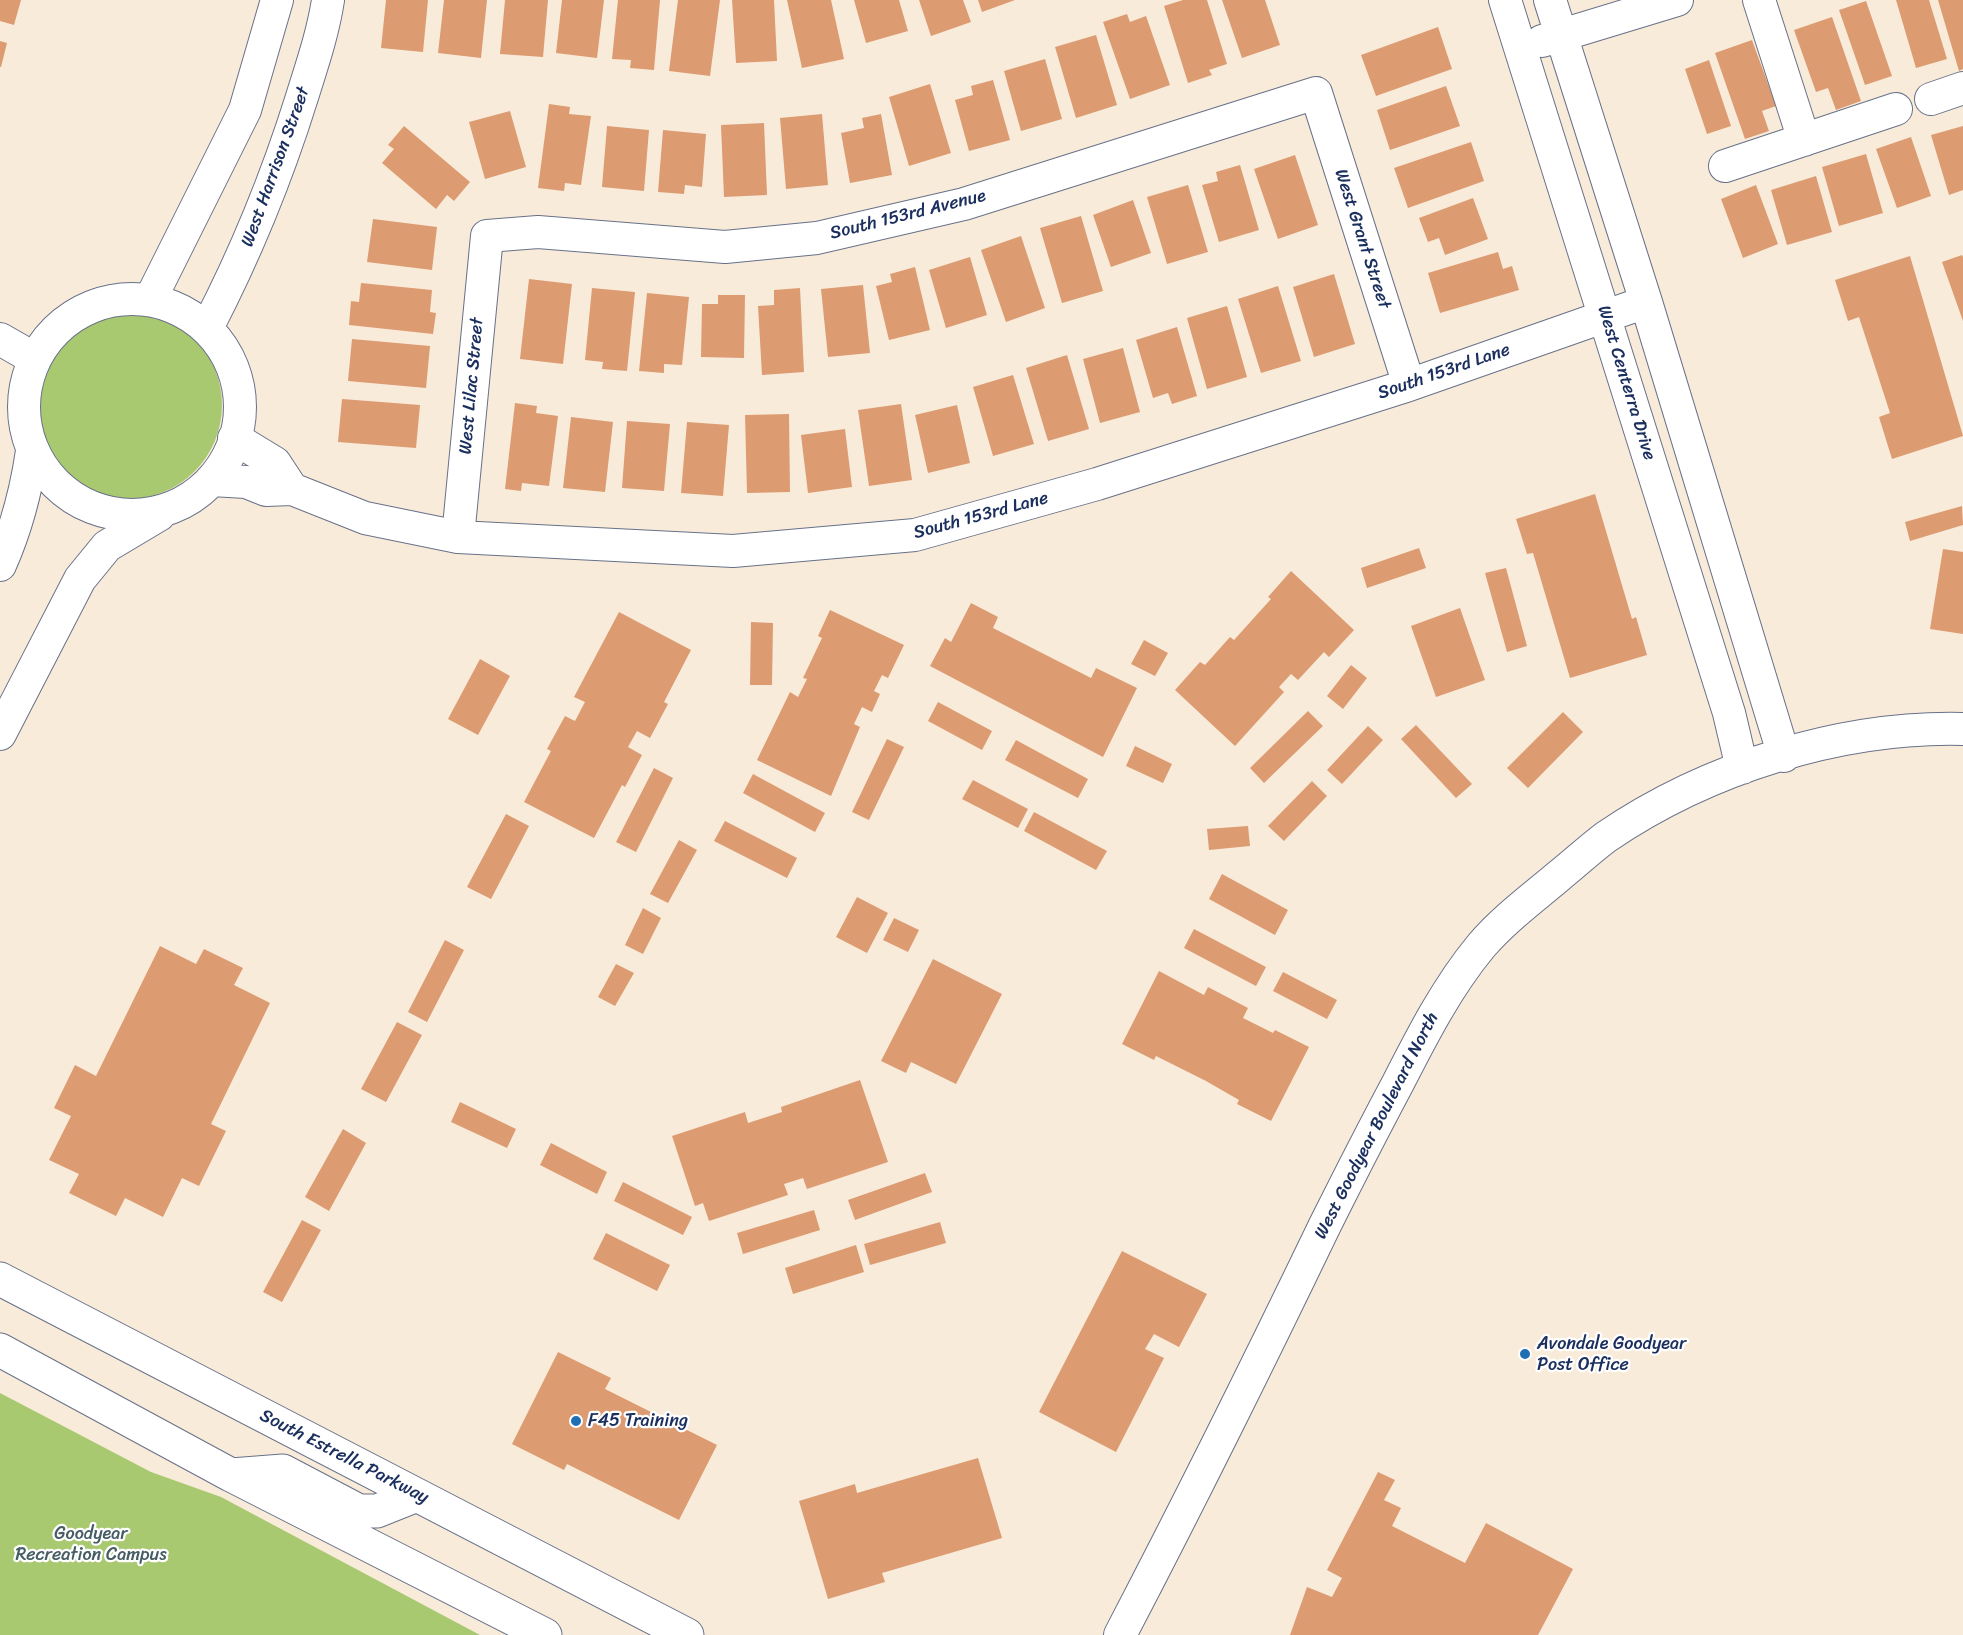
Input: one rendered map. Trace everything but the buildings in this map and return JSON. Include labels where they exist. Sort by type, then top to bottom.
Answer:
[{"type":"main road","name":"South Estrella Parkway","points":[[0,1280],[687,1635]]},
{"type":"main road","points":[[0,1350],[231,1474],[545,1635]]},
{"type":"main road","points":[[231,1474],[283,1471],[358,1511],[377,1511],[417,1496]]},
{"type":"street","points":[[150,300],[245,110],[277,0]]},
{"type":"street","name":"West Harrison Street","points":[[207,328],[242,260],[284,154],[324,27],[328,0]]},
{"type":"street","name":"West Centerra Drive","points":[[1505,0],[1729,713],[1742,768]]},
{"type":"street","points":[[1550,0],[1646,302],[1784,756]]},
{"type":"street","points":[[1521,48],[1677,0]]},
{"type":"street","points":[[1759,0],[1804,140]]},
{"type":"street","points":[[1931,99],[1963,88]]},
{"type":"street","name":"South 153rd Avenue","points":[[487,236],[538,232],[725,247],[818,238],[964,204],[1316,93]]},
{"type":"street","name":"West Grant Street","points":[[1316,93],[1409,385]]},
{"type":"street","points":[[1725,166],[1896,109]]},
{"type":"street","name":"West Lilac Street","points":[[458,537],[487,236]]},
{"type":"street","points":[[0,734],[80,579],[107,546],[192,498],[212,480],[228,457],[239,424],[239,389],[228,356],[207,328],[180,309],[150,300],[116,299],[82,310],[54,330],[35,359],[24,399],[24,420],[32,451],[49,478],[74,500],[103,513],[136,516],[168,510]]},
{"type":"street","name":"South 153rd Lane","points":[[212,480],[246,482],[266,490],[292,489],[365,518],[458,537],[733,551],[915,535],[1097,484],[1409,385],[1646,302]]},
{"type":"street","points":[[0,339],[35,359]]},
{"type":"street","points":[[234,438],[275,463],[292,489]]},
{"type":"street","points":[[0,565],[12,538],[26,493],[32,451]]},
{"type":"street","name":"West Goodyear Boulevard North","points":[[1120,1635],[1190,1502],[1341,1193],[1407,1065],[1443,1000],[1481,946],[1522,905],[1604,839],[1648,810],[1742,768],[1873,733],[1924,728],[1963,729]]},
{"type":"green space","points":[[128,311],[164,318],[180,327],[194,339],[206,353],[215,369],[222,405],[215,441],[206,457],[194,471],[180,483],[164,492],[128,499],[92,492],[76,483],[62,471],[50,457],[41,441],[34,405],[41,369],[50,353],[62,339],[76,327],[92,318]]},
{"type":"green space","name":"Goodyear Recreation Campus","points":[[0,1393],[151,1472],[221,1497],[480,1635],[0,1635]]},
{"type":"place","name":"Avondale Goodyear Post Office","points":[[1525,1354]]},
{"type":"place","name":"F45 Training","points":[[576,1421]]}]
